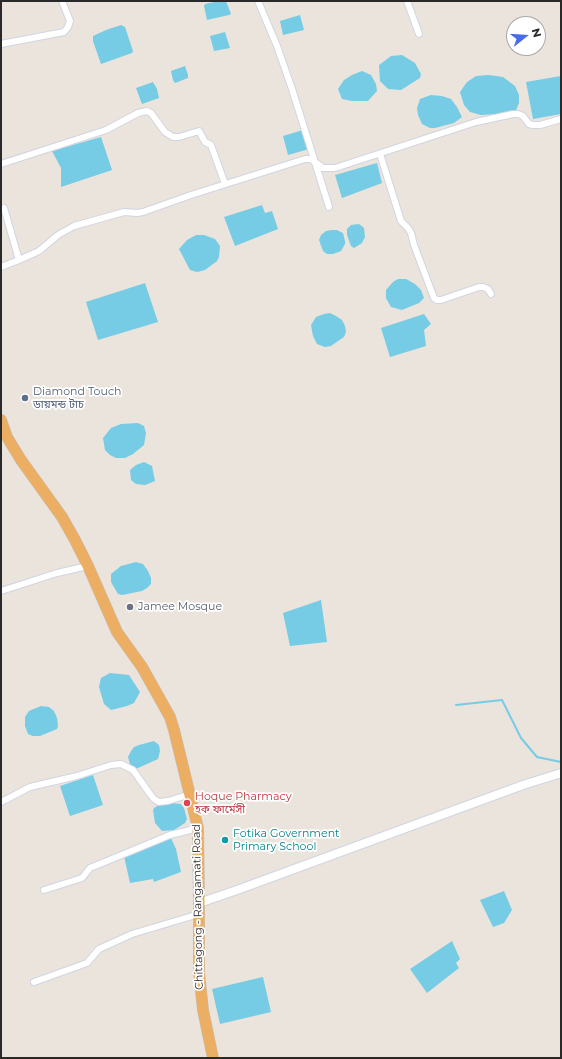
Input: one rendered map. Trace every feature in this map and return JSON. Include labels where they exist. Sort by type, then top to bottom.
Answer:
[{"type":"highway","name":"Chittagong - Rangamati Road","points":[[1,420],[4,438],[62,517],[88,566],[117,632],[142,667],[170,717],[191,794],[198,828],[200,993],[214,1058]]},
{"type":"street","points":[[1,44],[64,32],[70,21],[62,1]]},
{"type":"street","points":[[258,1],[277,46],[329,207]]},
{"type":"street","points":[[407,1],[419,34]]},
{"type":"street","points":[[1,164],[106,130],[138,113],[147,111],[151,113],[165,132],[173,138],[199,131],[205,142],[211,145],[226,184]]},
{"type":"street","points":[[1,267],[39,251],[58,235],[74,226],[124,212],[137,214],[305,159],[311,159],[323,168],[329,169],[380,154],[476,122],[513,114],[523,116],[529,124],[533,125],[540,125],[561,119]]},
{"type":"street","points":[[380,154],[401,222],[411,233],[434,298],[441,300],[479,287],[488,289],[491,294]]},
{"type":"street","points":[[4,208],[19,260]]},
{"type":"street","points":[[1,591],[57,573],[88,566]]},
{"type":"street","points":[[1,802],[30,787],[76,776],[116,764],[121,764],[133,770],[154,799],[159,802],[168,801],[191,794]]},
{"type":"street","points":[[34,982],[87,963],[99,949],[132,934],[199,908],[237,890],[523,785],[561,773]]},
{"type":"street","points":[[44,890],[82,878],[90,868],[162,838],[198,828]]},
{"type":"water","points":[[226,1],[231,14],[207,20],[204,6],[205,4]]},
{"type":"water","points":[[300,15],[304,30],[283,35],[280,21]]},
{"type":"water","points":[[121,25],[125,27],[133,51],[132,53],[101,64],[93,41],[93,36]]},
{"type":"water","points":[[225,32],[230,48],[214,51],[210,36]]},
{"type":"water","points":[[402,55],[415,63],[421,74],[420,78],[401,90],[388,89],[380,81],[379,65],[391,56]]},
{"type":"water","points":[[185,66],[188,78],[175,83],[171,71]]},
{"type":"water","points":[[362,71],[371,75],[376,84],[377,91],[368,101],[352,101],[342,99],[338,89],[344,80]]},
{"type":"water","points":[[489,75],[503,77],[515,86],[519,95],[519,103],[515,113],[481,115],[470,112],[464,105],[460,92],[467,82],[476,76]]},
{"type":"water","points":[[561,76],[561,114],[533,119],[526,82]]},
{"type":"water","points":[[153,82],[157,89],[159,98],[142,104],[136,88]]},
{"type":"water","points":[[431,95],[451,99],[462,117],[454,123],[435,128],[430,128],[422,124],[417,108],[420,99]]},
{"type":"water","points":[[303,130],[309,149],[288,155],[283,136]]},
{"type":"water","points":[[101,137],[112,170],[61,187],[61,168],[52,151]]},
{"type":"water","points":[[377,163],[382,183],[342,198],[335,175]]},
{"type":"water","points":[[262,205],[265,213],[272,211],[278,229],[235,246],[224,217]]},
{"type":"water","points":[[359,224],[364,228],[365,237],[362,243],[354,248],[351,246],[347,235],[347,229],[351,225]]},
{"type":"water","points":[[337,230],[343,233],[345,244],[341,251],[333,254],[327,254],[323,251],[319,240],[321,235],[326,231]]},
{"type":"water","points":[[196,235],[204,235],[215,239],[220,246],[217,261],[205,270],[197,272],[190,270],[179,249],[187,240]]},
{"type":"water","points":[[398,279],[406,279],[415,284],[421,290],[424,298],[419,303],[402,310],[391,307],[386,298],[386,290]]},
{"type":"water","points":[[145,283],[158,322],[98,340],[86,302]]},
{"type":"water","points":[[330,313],[342,320],[346,332],[344,337],[331,346],[325,347],[317,344],[313,336],[311,325],[316,317]]},
{"type":"water","points":[[424,314],[431,324],[424,330],[426,346],[390,357],[381,328]]},
{"type":"water","points":[[138,423],[144,426],[146,433],[144,445],[133,454],[125,458],[116,458],[105,450],[103,438],[111,428],[121,424]]},
{"type":"water","points":[[144,462],[152,466],[155,481],[145,485],[136,484],[131,480],[130,470],[136,465]]},
{"type":"water","points":[[136,562],[143,564],[148,571],[151,578],[151,584],[142,591],[122,595],[118,594],[111,582],[111,574],[121,566]]},
{"type":"water","points":[[321,600],[327,642],[290,646],[283,613]]},
{"type":"water","points":[[110,673],[129,675],[140,692],[134,703],[111,710],[104,704],[99,687],[101,678]]},
{"type":"water","points":[[41,706],[49,707],[54,711],[58,726],[57,729],[40,736],[33,736],[28,734],[25,726],[25,717],[29,711]]},
{"type":"water","points":[[154,741],[159,745],[160,751],[158,759],[138,768],[134,768],[130,764],[128,757],[131,751],[134,747]]},
{"type":"water","points":[[93,775],[103,805],[70,816],[60,786]]},
{"type":"water","points":[[161,804],[181,804],[184,808],[187,819],[185,823],[174,830],[162,831],[155,823],[153,810]]},
{"type":"water","points":[[171,838],[176,849],[181,872],[154,882],[153,879],[130,883],[124,856]]},
{"type":"water","points":[[504,891],[512,910],[504,923],[493,927],[480,900]]},
{"type":"water","points":[[452,941],[460,959],[456,963],[459,968],[427,993],[410,969]]},
{"type":"water","points":[[263,977],[271,1012],[220,1024],[212,989]]},
{"type":"waterway","points":[[456,705],[502,700],[521,738],[537,757],[561,762]]},
{"type":"place","name":"Diamond Touch ডায়মন্ড টাচ","points":[[25,398]]},
{"type":"place","name":"Jamee Mosque","points":[[130,607]]},
{"type":"place","name":"Hoque Pharmacy হক ফার্মেসী","points":[[187,803]]},
{"type":"place","name":"Fotika Government Primary School","points":[[225,840]]}]
